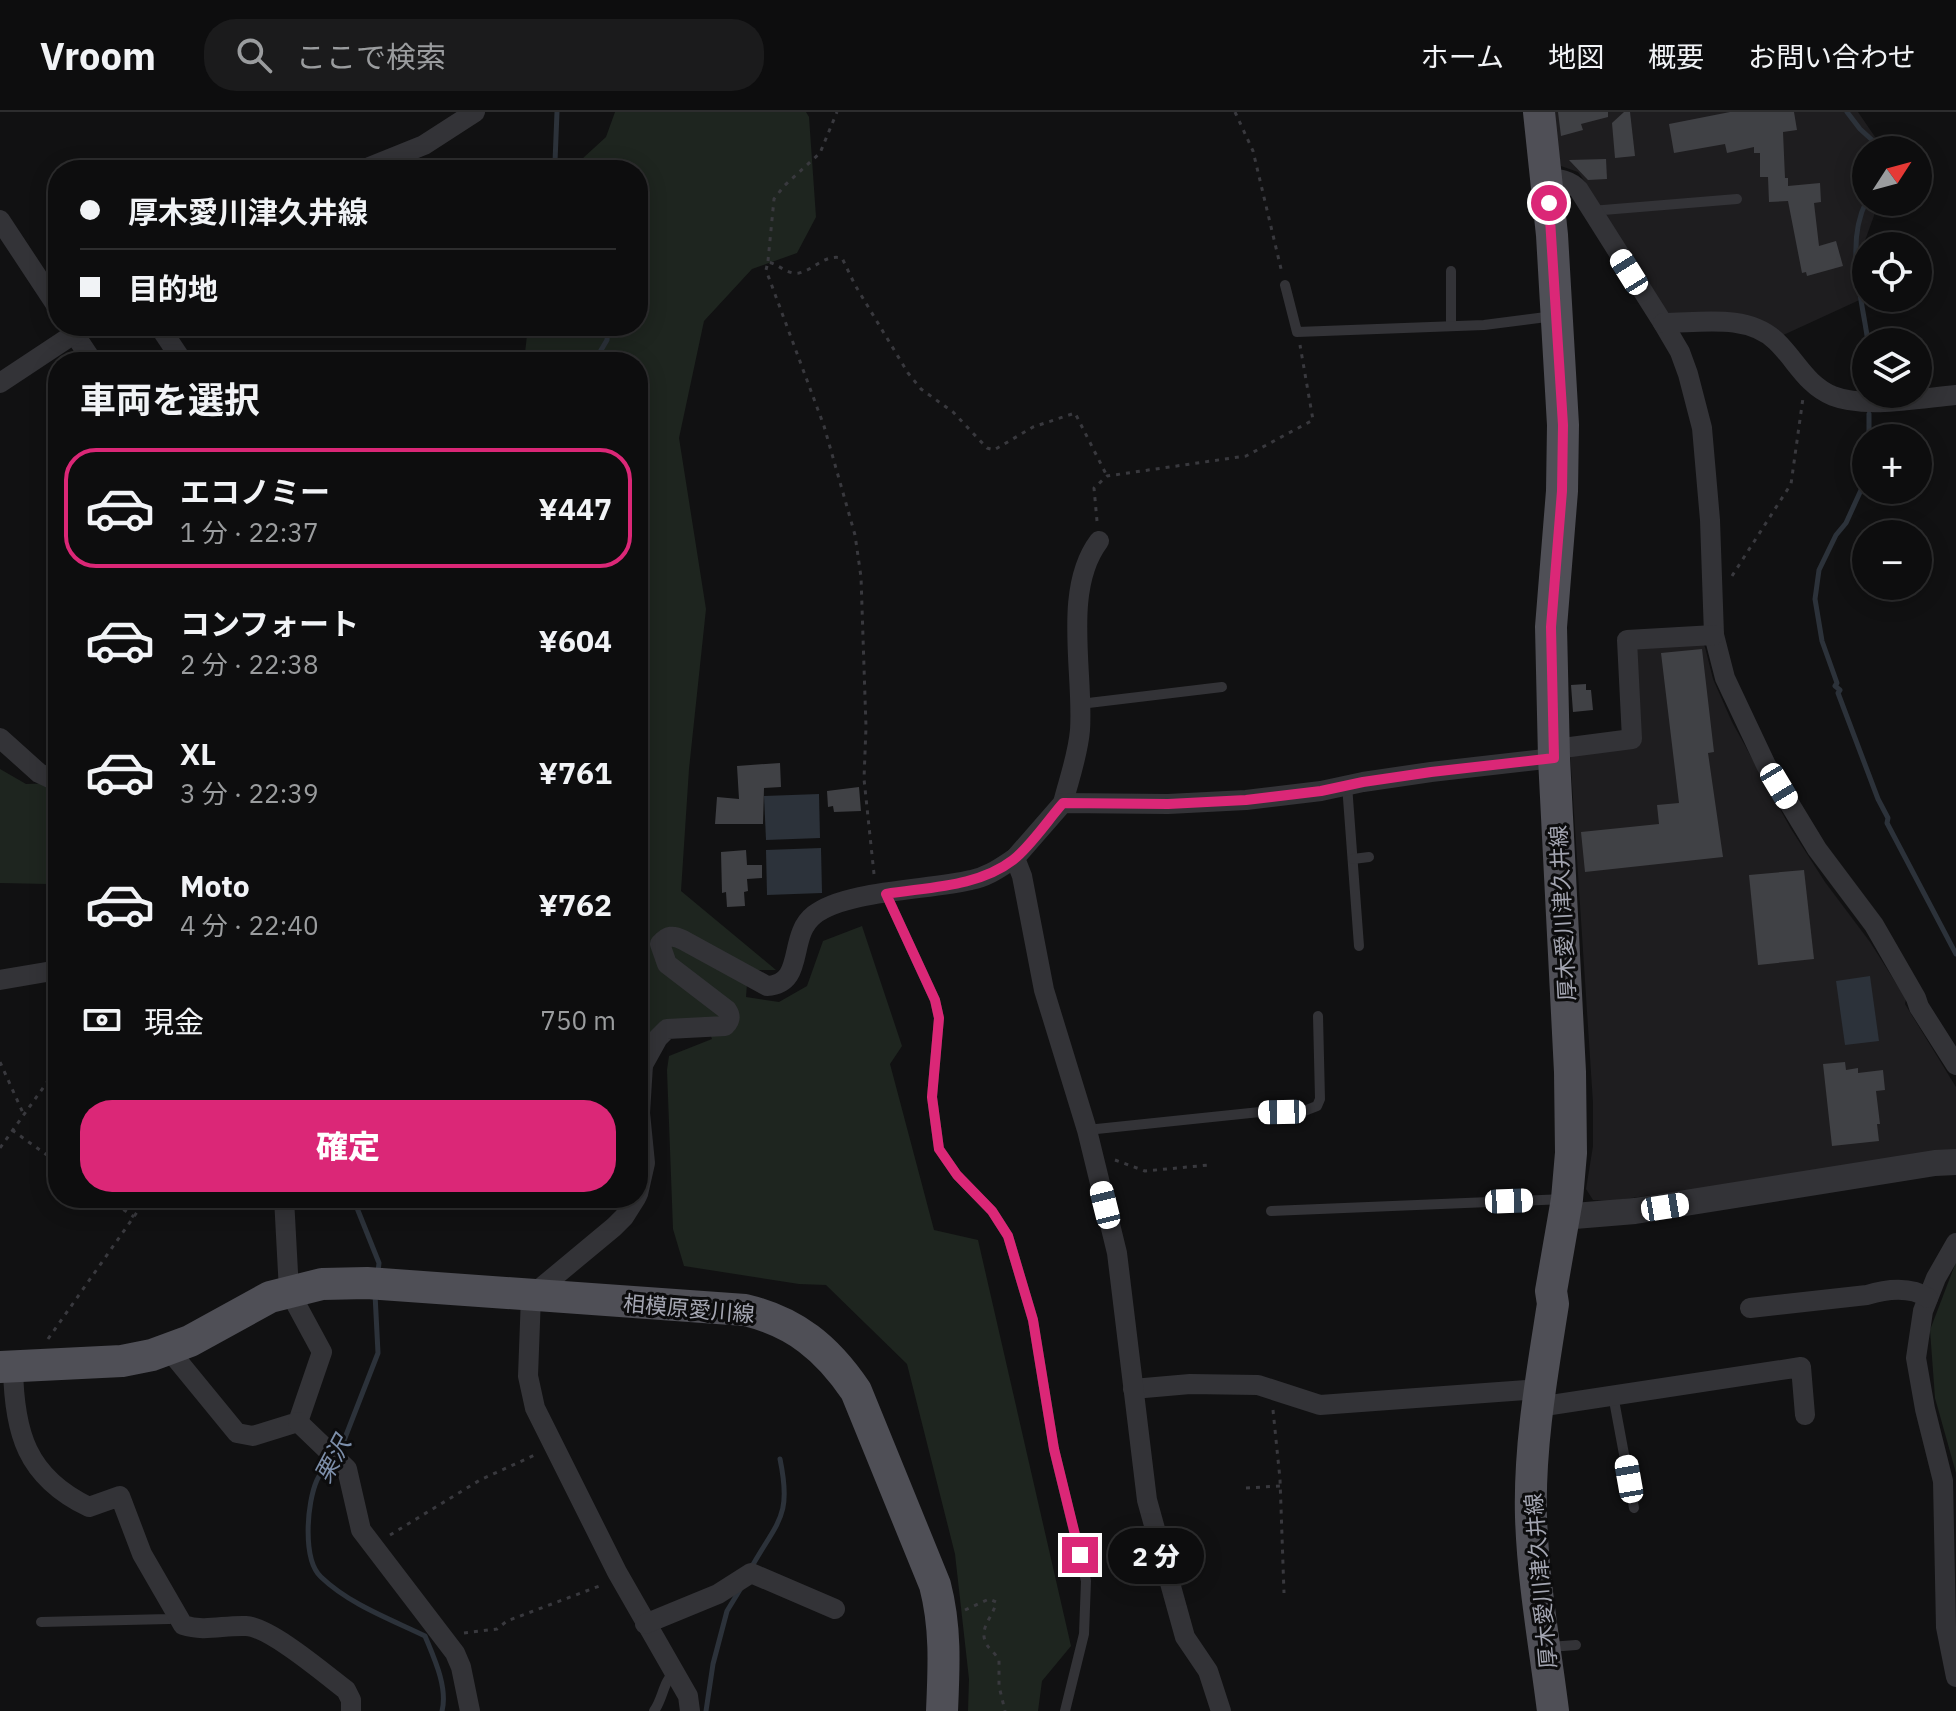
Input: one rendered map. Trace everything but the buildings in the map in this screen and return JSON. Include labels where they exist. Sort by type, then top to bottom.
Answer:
[{"type":"main road","name":"厚木愛川津久井線","points":[[1539,112],[1556,316],[1563,451],[1551,627],[1571,1153],[1539,1398],[1531,1514],[1534,1559],[1560,1646],[1553,1711]]},
{"type":"main road","name":"相模原愛川線","points":[[14,1366],[122,1361],[169,1350],[211,1331],[253,1305],[289,1291],[322,1284],[381,1284],[745,1310],[768,1315],[791,1325],[824,1351],[856,1391],[935,1585],[945,1643],[942,1711]]},
{"type":"street","points":[[387,160],[424,145],[475,112]]},
{"type":"street","points":[[1546,178],[1573,183],[1680,352],[1702,428],[1710,520],[1714,635],[1725,678],[1766,765],[1817,849],[1874,925],[1919,1007],[1956,1065]]},
{"type":"street","points":[[0,220],[48,293]]},
{"type":"street","points":[[1663,323],[1740,323],[1754,326],[1776,340],[1806,378],[1823,391],[1852,401],[1956,395]]},
{"type":"street","points":[[0,383],[67,336]]},
{"type":"street","points":[[648,1052],[667,1029],[725,1026],[730,1021],[727,1010],[667,964],[660,944],[666,937],[683,940],[767,986],[778,986],[788,977],[801,932],[811,916],[824,908],[883,894],[973,880],[990,874],[1015,858],[1063,803],[1078,746],[1079,595],[1084,573],[1099,541]]},
{"type":"street","points":[[1063,803],[1168,804],[1246,800],[1321,791],[1632,739],[1627,640],[1714,635]]},
{"type":"street","points":[[0,738],[48,777]]},
{"type":"street","points":[[1015,858],[1022,876],[1044,990],[1087,1130],[1117,1253],[1147,1500],[1185,1637],[1208,1671],[1221,1711]]},
{"type":"street","points":[[0,980],[48,972]]},
{"type":"street","points":[[1564,1208],[1635,1211],[1956,1162]]},
{"type":"street","points":[[285,1208],[289,1291],[322,1352],[298,1422]]},
{"type":"street","points":[[630,1208],[614,1227],[531,1296],[530,1391],[554,1448],[617,1572],[688,1696],[690,1711]]},
{"type":"street","points":[[1956,1243],[1936,1278],[1923,1311],[1916,1358],[1943,1481],[1946,1627],[1956,1677]]},
{"type":"street","points":[[1750,1308],[1880,1291],[1917,1290],[1928,1298]]},
{"type":"street","points":[[169,1350],[237,1433],[253,1436],[298,1422]]},
{"type":"street","points":[[14,1366],[17,1419],[23,1446],[34,1465],[72,1499],[89,1507],[120,1496],[142,1554],[183,1625],[199,1630],[248,1626],[267,1632],[346,1690],[351,1700],[351,1711]]},
{"type":"street","points":[[1133,1389],[1233,1383],[1258,1385],[1320,1405],[1539,1398],[1700,1391],[1801,1367],[1805,1415]]},
{"type":"street","points":[[298,1422],[347,1469],[361,1530],[445,1640],[461,1667],[470,1711]]},
{"type":"street","points":[[645,1624],[718,1594],[751,1573],[835,1609]]},
{"type":"lane","points":[[1591,211],[1737,199]]},
{"type":"lane","points":[[1451,271],[1451,326]]},
{"type":"lane","points":[[1285,285],[1297,332],[1451,326],[1556,316]]},
{"type":"lane","points":[[1080,704],[1222,687]]},
{"type":"lane","points":[[1347,785],[1359,946]]},
{"type":"lane","points":[[1353,859],[1369,857]]},
{"type":"lane","points":[[883,894],[935,1000],[939,1018],[932,1097],[939,1149],[957,1175],[992,1211],[1008,1236],[1033,1320],[1054,1449],[1086,1581],[1084,1634],[1065,1711]]},
{"type":"lane","points":[[1087,1130],[1313,1108],[1320,1099],[1318,1016]]},
{"type":"lane","points":[[1271,1211],[1564,1208]]},
{"type":"lane","points":[[1613,1395],[1634,1508]]},
{"type":"lane","points":[[41,1622],[169,1619],[177,1615]]},
{"type":"lane","points":[[654,1711],[669,1676],[675,1672]]},
{"type":"path","points":[[837,112],[820,153],[774,199],[766,270],[824,426],[855,535],[862,592],[866,727],[864,779],[874,879],[883,894]]},
{"type":"path","points":[[1235,112],[1253,151],[1285,285]]},
{"type":"path","points":[[768,262],[793,273],[802,273],[835,256],[842,258],[908,373],[921,389],[953,412],[987,448],[994,450],[1033,427],[1075,413],[1107,476]]},
{"type":"path","points":[[1099,541],[1094,488],[1107,476],[1246,456],[1313,420],[1297,332]]},
{"type":"path","points":[[1713,600],[1735,572],[1791,484],[1806,378]]},
{"type":"path","points":[[0,1062],[23,1114]]},
{"type":"path","points":[[0,1148],[48,1080]]},
{"type":"path","points":[[12,1130],[48,1156]]},
{"type":"path","points":[[1094,1156],[1100,1155],[1145,1171],[1209,1165]]},
{"type":"path","points":[[121,1208],[134,1217]]},
{"type":"path","points":[[14,1366],[140,1208]]},
{"type":"path","points":[[1272,1391],[1284,1593]]},
{"type":"path","points":[[374,1547],[411,1520],[480,1480],[554,1448]]},
{"type":"path","points":[[1246,1488],[1280,1486]]},
{"type":"path","points":[[445,1640],[452,1635],[497,1629],[516,1617],[601,1587],[617,1572]]},
{"type":"path","points":[[942,1617],[989,1599],[996,1602],[997,1606],[983,1628],[988,1648],[999,1660],[999,1686],[1005,1711]]},
{"type":"shaded area","points":[[615,112],[806,112],[809,117],[816,217],[797,253],[752,269],[704,321],[679,438],[706,609],[689,769],[681,891],[776,970],[748,970],[746,997],[779,1002],[807,986],[823,941],[862,926],[902,1046],[890,1064],[934,1230],[978,1240],[1071,1646],[1042,1681],[1038,1711],[968,1711],[969,1679],[955,1554],[907,1364],[826,1285],[799,1284],[684,1266],[673,1229],[669,1056],[712,1039],[705,1019],[660,1029],[648,1036],[648,352],[525,352],[527,336],[648,336],[648,160],[581,160],[606,137]]},
{"type":"shaded area","points":[[1551,112],[1858,112],[1874,136],[1852,136],[1852,216],[1874,216],[1868,232],[1852,232],[1852,303],[1779,337],[1666,318],[1590,189],[1578,172],[1561,166]]},
{"type":"shaded area","points":[[1701,640],[1713,679],[1732,722],[1791,829],[1825,882],[1870,942],[1956,1087],[1956,1152],[1610,1201],[1593,1200],[1586,1189],[1593,1146],[1593,1103],[1570,752],[1640,745],[1633,652],[1638,645]]},
{"type":"shaded area","points":[[0,769],[26,784],[48,783],[48,884],[0,883]]},
{"type":"shaded area","points":[[819,794],[820,838],[766,840],[764,796]]},
{"type":"shaded area","points":[[821,848],[822,893],[767,895],[766,850]]},
{"type":"shaded area","points":[[1870,976],[1879,1041],[1845,1045],[1836,981]]},
{"type":"shaded area","points":[[1956,1262],[1956,1473],[1935,1398],[1930,1330]]},
{"type":"waterway","name":"栗沢","points":[[555,160],[557,112]]},
{"type":"waterway","points":[[1847,112],[1868,136]]},
{"type":"waterway","points":[[1861,216],[1856,253],[1866,328]]},
{"type":"waterway","name":"栗沢","points":[[600,352],[607,336]]},
{"type":"waterway","points":[[1869,414],[1869,424]]},
{"type":"waterway","points":[[1855,504],[1819,570],[1815,599],[1822,641],[1837,683],[1835,686],[1840,690],[1838,693],[1888,818],[1887,823],[1956,954]]},
{"type":"waterway","name":"栗沢","points":[[357,1208],[379,1263],[378,1272]]},
{"type":"waterway","name":"栗沢","points":[[337,1451],[343,1443],[378,1353],[375,1294]]},
{"type":"waterway","points":[[751,1568],[775,1528],[783,1506],[780,1459]]},
{"type":"waterway","name":"栗沢","points":[[331,1460],[317,1480],[311,1502],[308,1530],[315,1569],[344,1595],[425,1636],[442,1683],[442,1711]]},
{"type":"waterway","points":[[706,1711],[713,1664],[727,1611],[741,1588]]},
{"type":"route","points":[[1080,1555],[1054,1449],[1033,1320],[1020,1271],[1001,1223],[957,1175],[939,1149],[932,1097],[939,1018],[935,1000],[886,894],[973,880],[990,874],[1015,858],[1063,803],[1168,804],[1246,800],[1431,772],[1554,758],[1551,627],[1562,491],[1563,425],[1549,203]]}]
